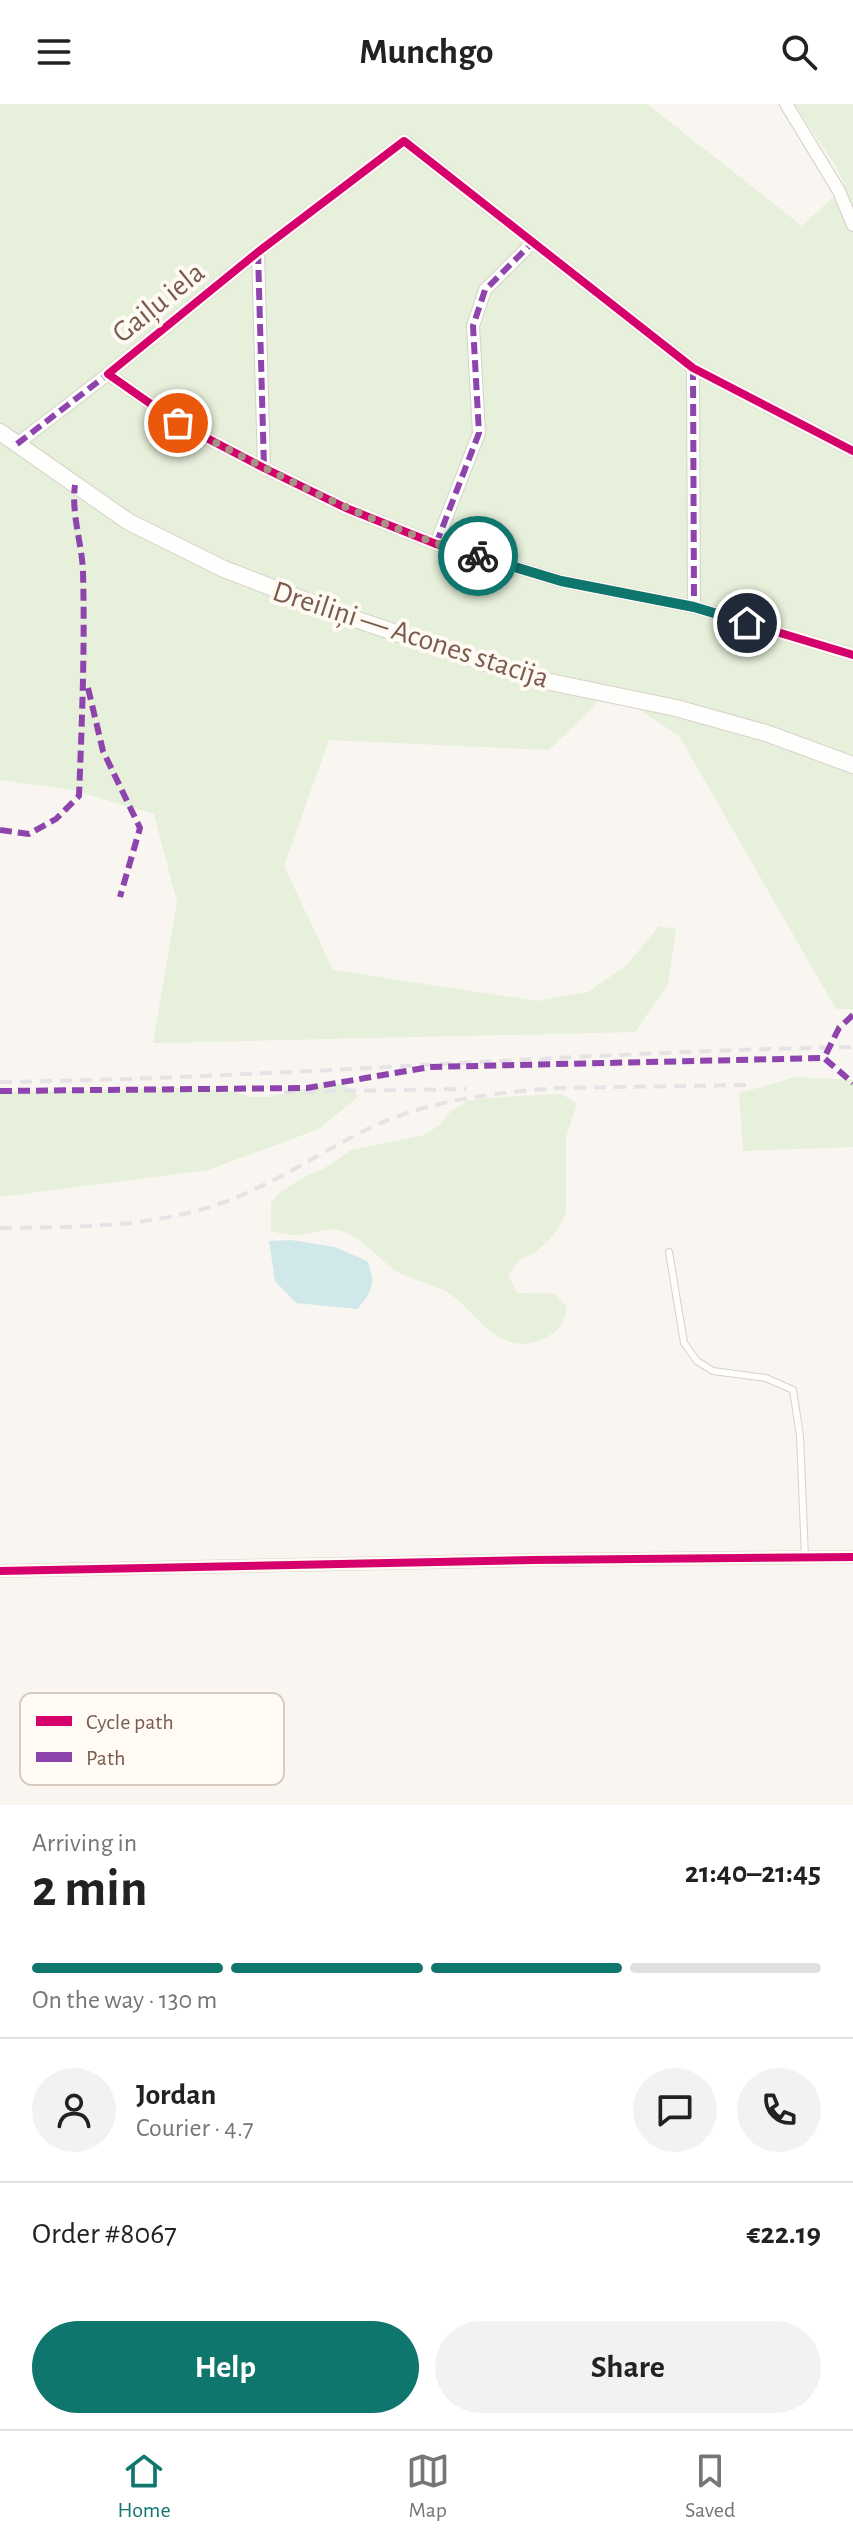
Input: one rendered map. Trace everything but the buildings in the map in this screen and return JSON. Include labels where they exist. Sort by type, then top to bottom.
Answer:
[{"type":"street","points":[[786,104],[839,191],[853,225]]},
{"type":"street","name":"Gaiļu iela","points":[[17,444],[258,252],[404,141],[693,368],[853,451]]},
{"type":"street","points":[[436,544],[479,433],[473,326],[485,290],[533,242]]},
{"type":"street","points":[[258,252],[264,468]]},
{"type":"street","points":[[693,368],[694,607]]},
{"type":"street","name":"Gaiļu iela","points":[[108,374],[178,423],[264,468],[346,508],[436,544],[561,581],[694,607],[853,655]]},
{"type":"street","name":"Dreiliņi — Acones stacija","points":[[0,432],[129,522],[224,569],[311,603],[531,678],[676,708],[766,733],[853,765]]},
{"type":"street","points":[[0,1571],[853,1557]]},
{"type":"lane","points":[[669,1252],[684,1343],[697,1361],[713,1371],[766,1378],[793,1390],[800,1436],[805,1557]]},
{"type":"green space","points":[[0,104],[647,104],[802,226],[845,186],[835,165],[794,104],[853,104],[853,1009],[836,1009],[679,736],[610,690],[549,750],[329,740],[284,866],[333,970],[537,1001],[588,992],[627,965],[659,926],[676,929],[668,984],[635,1032],[153,1043],[177,902],[154,814],[73,790],[0,780]]},
{"type":"green space","points":[[796,1077],[853,1080],[853,1147],[743,1151],[739,1093]]},
{"type":"green space","points":[[324,1084],[343,1084],[359,1096],[319,1129],[208,1170],[0,1197],[0,1092],[175,1088],[233,1091],[251,1097],[270,1097]]},
{"type":"green space","points":[[562,1094],[577,1104],[566,1137],[566,1213],[547,1242],[519,1260],[508,1275],[517,1293],[554,1294],[567,1307],[560,1326],[543,1339],[514,1343],[502,1339],[450,1294],[400,1273],[344,1232],[328,1230],[294,1235],[271,1231],[271,1203],[280,1192],[322,1170],[351,1150],[424,1135],[467,1101]]},
{"type":"water","points":[[291,1240],[335,1247],[367,1261],[372,1275],[371,1287],[357,1309],[296,1303],[275,1281],[269,1241]]},
{"type":"railway","points":[[0,1082],[213,1076],[640,1054],[853,1047]]},
{"type":"railway","points":[[554,1088],[746,1085]]},
{"type":"railway","points":[[0,1228],[110,1225],[190,1213],[257,1188],[374,1126],[420,1109],[467,1098],[563,1088]]},
{"type":"railway","points":[[284,1092],[466,1089]]},
{"type":"marked path","points":[[436,544],[479,433],[473,326],[485,290],[533,242]]},
{"type":"marked path","points":[[258,252],[264,468]]},
{"type":"marked path","points":[[693,368],[694,607]]},
{"type":"marked path","points":[[17,444],[108,374]]},
{"type":"marked path","points":[[0,830],[29,834],[56,819],[79,796],[84,600],[74,507],[75,485]]},
{"type":"marked path","points":[[88,688],[103,751],[140,828],[120,897]]},
{"type":"marked path","points":[[853,1015],[839,1028],[824,1058],[853,1083]]},
{"type":"marked path","points":[[0,1091],[307,1088],[430,1067],[824,1058]]},
{"type":"cycle path","points":[[853,451],[693,368],[404,141],[258,252],[108,374],[178,423],[264,468],[346,508],[436,544],[561,581],[694,607],[853,655]]},
{"type":"cycle path","points":[[0,1571],[853,1557]]},
{"type":"way so far","points":[[178,423],[346,508],[436,544],[478,556]]},
{"type":"route","points":[[478,556],[561,581],[694,607],[747,623]]}]
